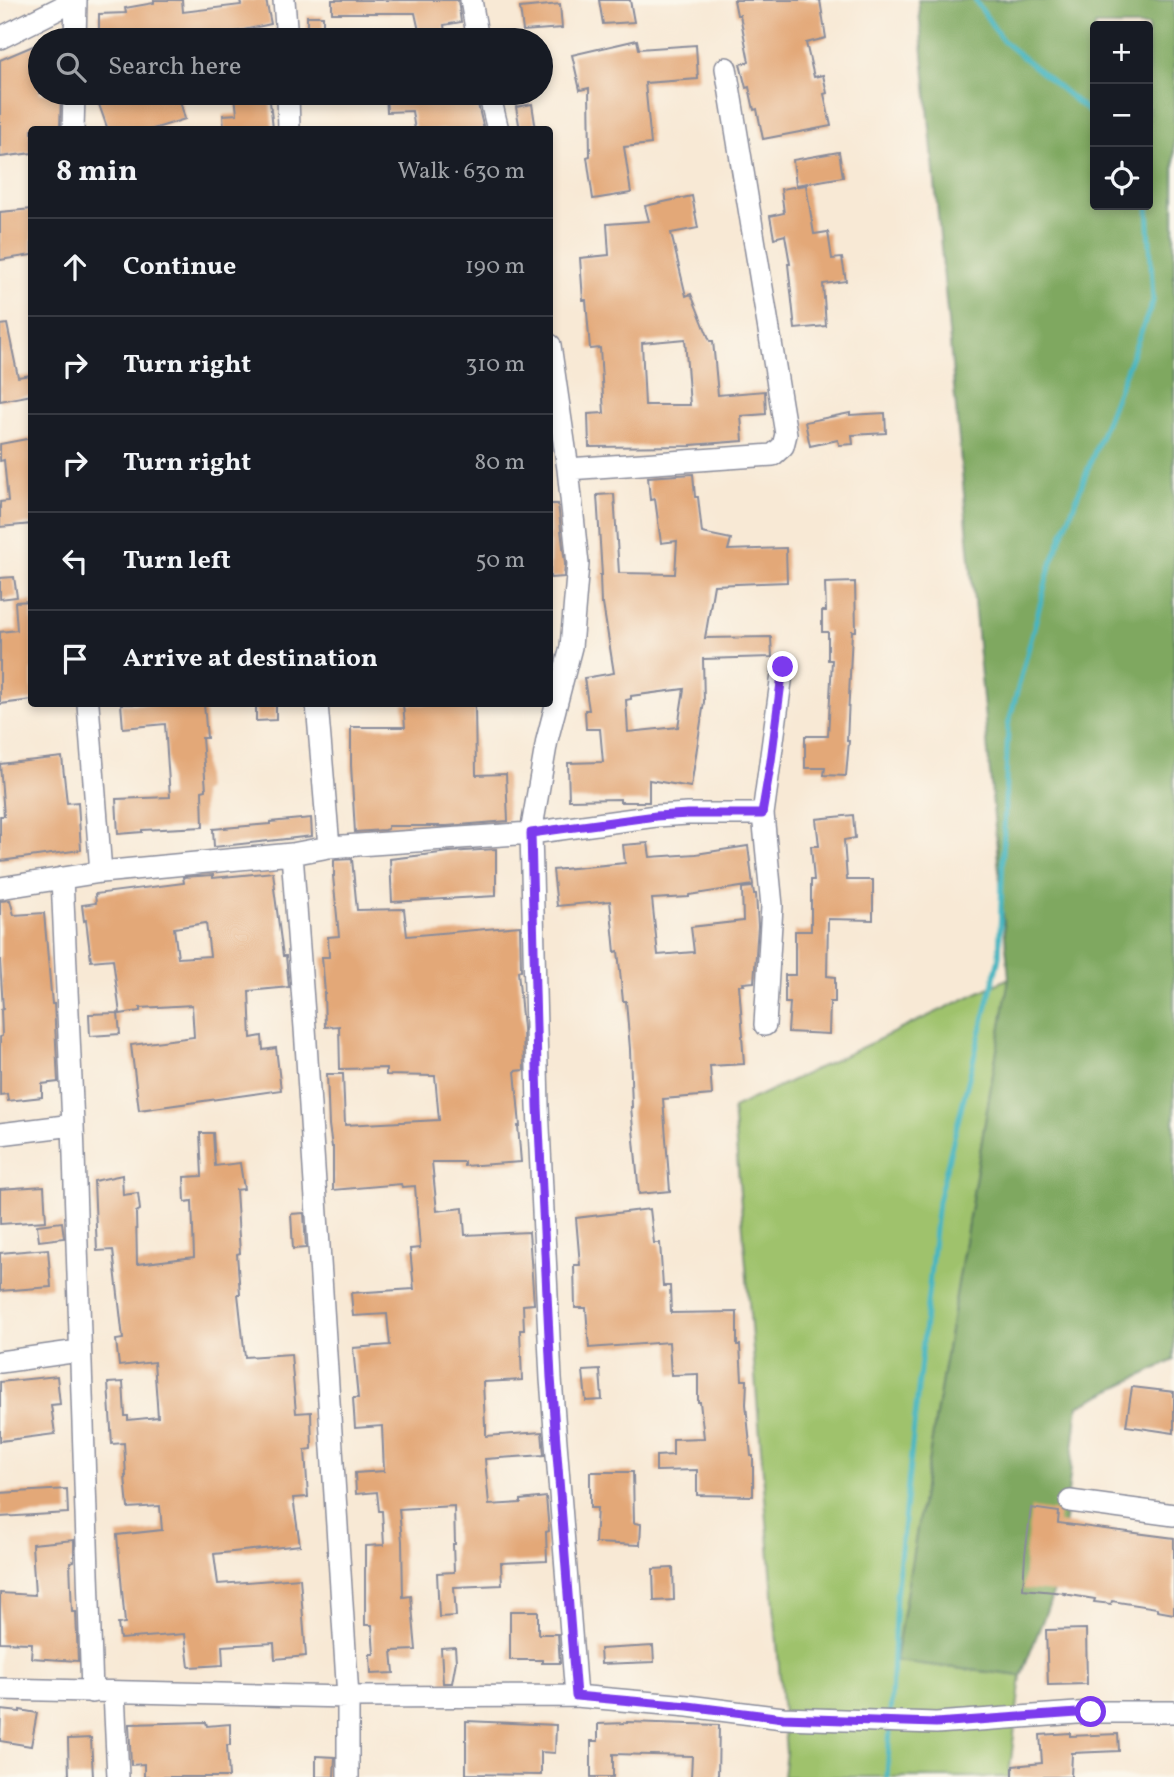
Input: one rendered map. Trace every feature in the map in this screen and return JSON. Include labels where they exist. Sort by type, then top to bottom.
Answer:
[{"type":"street","points":[[0,38],[76,0],[75,28]]},
{"type":"street","points":[[284,0],[285,28]]},
{"type":"street","points":[[471,0],[476,28]]},
{"type":"street","points":[[568,469],[773,455],[783,446],[786,434],[726,68]]},
{"type":"street","points":[[73,126],[74,105]]},
{"type":"street","points":[[288,105],[289,126]]},
{"type":"street","points":[[492,105],[497,126]]},
{"type":"street","points":[[553,366],[578,564],[571,647],[547,740],[531,833],[538,1106],[551,1378],[576,1696]]},
{"type":"street","points":[[765,1026],[772,906],[762,814],[783,667]]},
{"type":"street","points":[[89,707],[101,872]]},
{"type":"street","points":[[317,707],[329,847]]},
{"type":"street","points":[[0,888],[101,872],[292,854],[329,847],[531,833],[656,816],[762,814]]},
{"type":"street","points":[[292,854],[348,1697],[348,1777]]},
{"type":"street","points":[[62,878],[92,1692]]},
{"type":"street","points":[[0,1134],[73,1125]]},
{"type":"street","points":[[0,1362],[79,1351]]},
{"type":"street","points":[[1070,1501],[1174,1515]]},
{"type":"street","points":[[0,1689],[348,1697],[576,1696],[783,1718],[936,1723],[1091,1712],[1174,1712]]},
{"type":"street","points":[[114,1692],[118,1777]]},
{"type":"green space","points":[[918,0],[1174,0],[1174,1360],[1078,1406],[1058,1581],[1021,1676],[895,1661],[1009,978]]},
{"type":"green space","points":[[1009,978],[895,1661],[1021,1676],[1009,1777],[783,1777],[786,1752],[733,1108]]},
{"type":"building","points":[[154,0],[182,0],[183,12],[241,5],[240,0],[266,0],[271,24],[253,28],[99,28],[99,14],[126,13],[125,8],[154,3]]},
{"type":"building","points":[[332,0],[458,0],[461,22],[444,25],[444,28],[418,28],[415,13],[332,13]]},
{"type":"building","points":[[599,0],[630,0],[634,22],[603,24]]},
{"type":"building","points":[[734,0],[820,0],[826,38],[806,43],[814,77],[823,75],[831,126],[763,139],[757,109],[754,110],[740,64],[749,62],[740,15],[737,15]]},
{"type":"building","points":[[560,4],[562,28],[523,28],[520,8]]},
{"type":"building","points":[[307,16],[323,16],[323,28],[307,28]]},
{"type":"building","points":[[637,40],[639,49],[696,45],[698,79],[645,83],[651,144],[624,147],[631,193],[593,199],[587,157],[590,156],[589,88],[580,90],[572,55]]},
{"type":"building","points":[[28,48],[28,105],[61,105],[60,126],[28,126],[28,154],[0,157],[0,60]]},
{"type":"building","points":[[99,105],[181,105],[185,119],[163,126],[107,126]]},
{"type":"building","points":[[236,105],[270,105],[273,126],[224,126],[223,115],[237,114]]},
{"type":"building","points":[[387,105],[478,105],[483,126],[414,126],[412,111],[387,112]]},
{"type":"building","points":[[532,105],[535,126],[519,126],[516,107]]},
{"type":"building","points":[[839,152],[843,177],[796,185],[793,160]]},
{"type":"building","points":[[806,185],[814,234],[828,232],[832,259],[842,258],[846,281],[823,284],[826,326],[795,329],[785,235],[774,238],[770,216],[784,213],[781,189]]},
{"type":"building","points":[[692,196],[698,228],[671,233],[686,296],[691,294],[710,341],[713,341],[718,395],[765,391],[766,414],[741,416],[743,441],[691,446],[589,447],[588,414],[604,413],[600,348],[590,349],[580,258],[609,255],[607,224],[649,221],[645,206]],"holes":[[[685,339],[690,405],[645,405],[642,343]]]},
{"type":"building","points":[[28,209],[28,256],[0,260],[0,212]]},
{"type":"building","points":[[7,324],[18,377],[28,376],[28,396],[0,401],[0,325]]},
{"type":"building","points":[[850,413],[885,413],[886,433],[852,435],[853,444],[839,445],[838,440],[810,446],[805,422]]},
{"type":"building","points":[[28,439],[28,524],[0,527],[0,502],[8,501],[4,460],[0,461],[0,444]]},
{"type":"building","points":[[693,474],[702,533],[731,539],[728,550],[786,548],[787,582],[714,585],[705,638],[771,637],[772,657],[703,659],[704,702],[691,787],[649,780],[649,802],[620,802],[620,799],[569,800],[568,763],[603,762],[600,729],[586,729],[585,710],[589,710],[584,678],[614,673],[601,604],[597,495],[614,494],[619,573],[675,574],[677,541],[661,543],[655,499],[650,500],[648,477]],"holes":[[[684,689],[678,727],[628,732],[626,700],[631,699],[631,696]]]},
{"type":"building","points":[[553,504],[558,504],[564,577],[553,578]]},
{"type":"building","points":[[14,577],[17,597],[0,599],[0,578]]},
{"type":"building","points":[[855,582],[856,631],[852,631],[846,776],[824,775],[825,768],[805,768],[805,736],[828,736],[832,660],[828,660],[828,632],[822,632],[822,611],[826,611],[825,583]]},
{"type":"building","points":[[28,601],[28,700],[0,704],[0,632],[17,630],[15,602]]},
{"type":"building","points":[[121,707],[204,707],[207,738],[202,738],[206,790],[202,791],[203,827],[118,834],[116,799],[170,797],[165,724],[123,728]]},
{"type":"building","points":[[256,707],[276,707],[276,720],[256,721]]},
{"type":"building","points":[[403,707],[475,707],[476,775],[506,774],[508,821],[447,826],[388,826],[388,829],[384,830],[355,832],[351,727],[405,727]]},
{"type":"building","points":[[62,757],[67,803],[78,802],[81,850],[0,861],[0,816],[4,816],[0,764]]},
{"type":"building","points":[[853,815],[855,838],[844,840],[847,880],[873,880],[873,920],[828,919],[827,976],[835,977],[835,1002],[830,1002],[829,1034],[788,1032],[790,1003],[785,1003],[785,975],[795,975],[795,931],[811,931],[811,880],[814,880],[811,846],[819,846],[816,819]]},
{"type":"building","points":[[311,818],[312,836],[214,847],[213,829]]},
{"type":"building","points":[[648,843],[650,857],[696,854],[748,846],[753,885],[689,897],[652,899],[658,955],[694,952],[691,927],[743,921],[742,888],[753,887],[756,894],[758,926],[754,982],[739,985],[744,1064],[710,1066],[712,1095],[663,1099],[670,1191],[639,1194],[631,1107],[626,1001],[623,1001],[618,951],[615,952],[610,901],[557,906],[553,870],[625,863],[623,845]]},
{"type":"building","points":[[496,849],[496,896],[392,902],[390,859]]},
{"type":"building","points":[[352,859],[357,910],[404,909],[407,936],[520,926],[521,970],[518,971],[524,1070],[515,1071],[521,1162],[464,1166],[464,1162],[432,1162],[437,1211],[463,1208],[465,1235],[529,1232],[534,1304],[523,1305],[524,1330],[520,1330],[522,1380],[483,1382],[485,1425],[486,1436],[542,1432],[544,1455],[485,1459],[489,1505],[521,1503],[521,1500],[546,1497],[549,1531],[546,1532],[547,1561],[501,1563],[502,1585],[454,1587],[456,1616],[439,1617],[437,1573],[454,1572],[454,1506],[399,1509],[403,1597],[411,1596],[416,1650],[392,1651],[394,1673],[371,1674],[370,1654],[374,1654],[372,1625],[365,1625],[365,1546],[384,1545],[382,1511],[379,1511],[377,1492],[356,1494],[355,1473],[384,1471],[382,1426],[355,1428],[353,1398],[358,1398],[353,1348],[390,1345],[387,1314],[353,1316],[351,1293],[414,1289],[410,1249],[420,1248],[415,1186],[402,1187],[401,1184],[333,1190],[333,1147],[329,1125],[327,1074],[343,1074],[345,1125],[439,1120],[435,1076],[386,1075],[386,1068],[340,1069],[339,1026],[325,1027],[322,957],[329,957],[328,937],[339,936],[334,860]]},
{"type":"building","points":[[273,872],[289,987],[249,991],[251,1038],[262,1036],[263,1050],[276,1048],[281,1090],[139,1110],[131,1045],[194,1037],[192,1005],[140,1008],[140,1011],[120,1014],[113,959],[91,961],[82,905],[96,903],[95,894],[184,883],[183,877],[213,875],[213,878]],"holes":[[[206,923],[210,956],[178,958],[174,928]]]},
{"type":"building","points":[[10,900],[14,915],[44,913],[54,1004],[58,1082],[42,1084],[42,1097],[8,1101],[7,1094],[0,1095],[3,1009],[0,901]]},
{"type":"building","points":[[118,1013],[120,1034],[90,1036],[89,1014]]},
{"type":"building","points":[[200,1133],[213,1133],[215,1166],[240,1163],[244,1189],[236,1190],[240,1253],[237,1254],[238,1294],[245,1357],[291,1354],[296,1413],[311,1412],[312,1449],[305,1450],[308,1497],[293,1498],[300,1545],[214,1554],[218,1584],[300,1578],[306,1656],[275,1659],[274,1643],[222,1646],[223,1665],[189,1667],[185,1634],[120,1639],[118,1624],[125,1623],[117,1535],[162,1530],[160,1506],[128,1508],[124,1443],[112,1444],[108,1383],[123,1382],[125,1416],[128,1416],[128,1420],[158,1417],[154,1362],[119,1366],[116,1340],[123,1339],[113,1250],[97,1251],[94,1181],[122,1175],[123,1195],[138,1193],[140,1210],[136,1212],[137,1264],[194,1257],[192,1201],[185,1202],[184,1177],[202,1176]]},
{"type":"building","points":[[44,1186],[46,1221],[0,1224],[0,1189]]},
{"type":"building","points":[[650,1209],[654,1243],[660,1243],[663,1286],[670,1286],[671,1313],[737,1312],[737,1345],[740,1345],[742,1380],[747,1380],[746,1404],[753,1456],[753,1496],[697,1495],[697,1470],[656,1471],[656,1456],[673,1455],[673,1439],[704,1438],[698,1402],[698,1374],[671,1375],[669,1342],[589,1348],[586,1308],[575,1308],[574,1265],[580,1265],[576,1218]]},
{"type":"building","points":[[304,1213],[306,1248],[293,1249],[291,1214]]},
{"type":"building","points":[[62,1222],[64,1238],[39,1241],[37,1225]]},
{"type":"building","points":[[48,1249],[51,1287],[0,1291],[0,1253]]},
{"type":"building","points":[[600,1370],[602,1400],[586,1401],[583,1371]]},
{"type":"building","points":[[57,1376],[60,1404],[51,1405],[55,1434],[0,1441],[0,1382]]},
{"type":"building","points":[[1132,1387],[1174,1392],[1174,1433],[1126,1426]]},
{"type":"building","points":[[590,1472],[633,1472],[634,1523],[641,1524],[640,1545],[595,1543],[597,1508],[590,1508]]},
{"type":"building","points":[[67,1489],[68,1513],[0,1517],[0,1493]]},
{"type":"building","points":[[1031,1508],[1059,1512],[1058,1523],[1174,1538],[1174,1614],[1157,1611],[1157,1608],[1112,1601],[1111,1604],[1094,1602],[1095,1599],[1065,1593],[1023,1589]]},
{"type":"building","points":[[74,1540],[74,1561],[70,1562],[78,1661],[31,1658],[32,1643],[0,1642],[0,1593],[35,1595],[32,1544]]},
{"type":"building","points":[[673,1568],[674,1600],[654,1601],[653,1569]]},
{"type":"building","points":[[510,1611],[538,1611],[538,1634],[558,1634],[560,1663],[510,1660]]},
{"type":"building","points":[[1086,1629],[1087,1684],[1048,1685],[1046,1630]]},
{"type":"building","points":[[653,1646],[654,1662],[601,1664],[600,1649]]},
{"type":"building","points":[[455,1647],[456,1661],[452,1683],[443,1683],[441,1648]]},
{"type":"building","points":[[1,1710],[37,1713],[31,1746],[0,1741]]},
{"type":"building","points":[[466,1721],[556,1725],[555,1753],[541,1752],[541,1775],[466,1774]]},
{"type":"building","points":[[206,1722],[207,1726],[230,1724],[230,1745],[227,1745],[229,1777],[144,1777],[144,1764],[131,1765],[129,1724]]},
{"type":"building","points":[[627,1722],[719,1725],[718,1777],[691,1777],[692,1756],[613,1754],[613,1777],[591,1777],[591,1741],[598,1741],[598,1724]]},
{"type":"building","points":[[1070,1733],[1070,1736],[1118,1734],[1119,1751],[1072,1753],[1071,1777],[1013,1777],[1013,1766],[1042,1763],[1040,1735]]},
{"type":"building","points":[[91,1738],[93,1777],[69,1777],[68,1739]]},
{"type":"building","points":[[316,1756],[335,1757],[334,1777],[316,1777]]},
{"type":"waterway","points":[[975,0],[1003,41],[1090,113]]},
{"type":"waterway","points":[[890,1718],[896,1596],[938,1201],[999,958],[1008,726],[1050,567],[1153,301],[1148,210]]},
{"type":"waterway","points":[[887,1777],[890,1728]]},
{"type":"route","points":[[783,667],[762,814],[656,816],[531,833],[538,1106],[551,1378],[576,1696],[783,1718],[936,1723],[1091,1712]]}]
